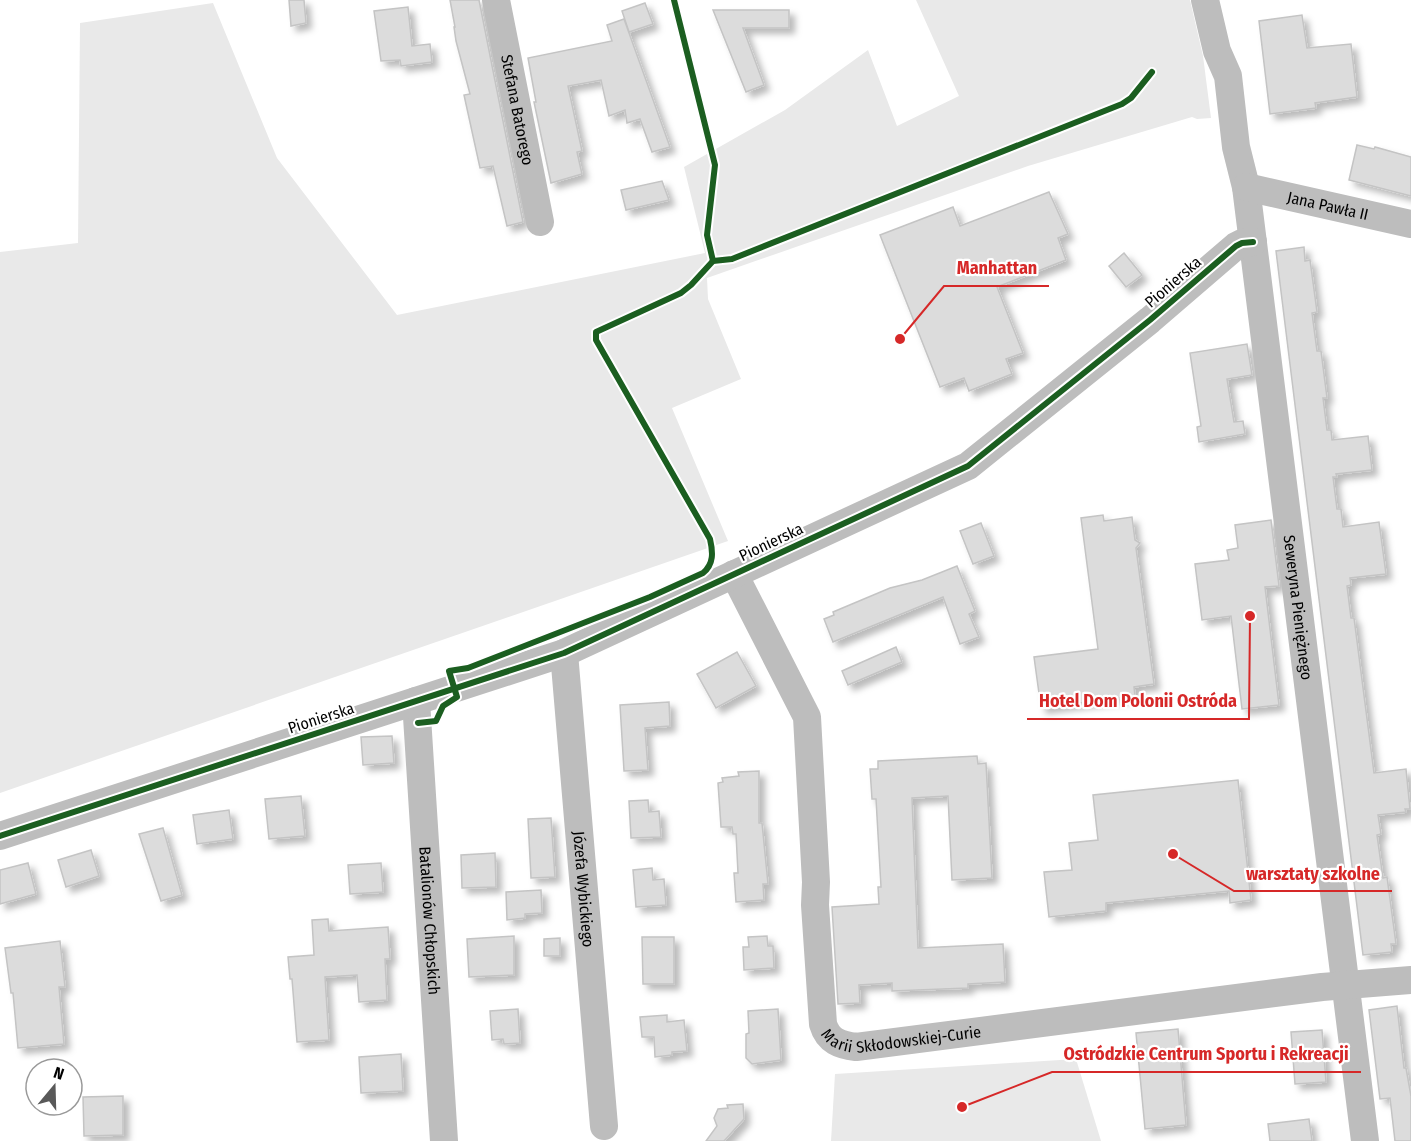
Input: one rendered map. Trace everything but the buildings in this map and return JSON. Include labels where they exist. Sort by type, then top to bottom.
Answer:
[{"type":"street","name":"Stefana Batorego","points":[[496,0],[540,222]]},
{"type":"street","name":"Seweryna Pieniężnego","points":[[1205,0],[1217,51],[1228,76]]},
{"type":"street","name":"Seweryna Pieniężnego","points":[[1225,0],[1232,52],[1228,76],[1236,147],[1246,187],[1365,1141]]},
{"type":"street","name":"Jana Pawła II","points":[[1246,187],[1411,224]]},
{"type":"street","name":"Pionierska","points":[[0,836],[564,653],[968,466],[1150,320],[1236,246],[1253,242]]},
{"type":"street","name":"Marii Skłodowskiej-Curie","points":[[734,574],[807,717],[823,1024],[825,1031],[836,1042],[843,1046],[856,1047],[1346,984],[1411,980]]},
{"type":"street","name":"Józefa Wybickiego","points":[[564,653],[604,1126]]},
{"type":"street","name":"Batalionów Chłopskich","points":[[416,701],[444,1141]]},
{"type":"shaded area","points":[[916,0],[1190,0],[1203,56],[1211,118],[1192,117],[1028,166],[707,278],[708,299],[741,379],[672,408],[728,541],[0,793],[0,252],[78,243],[80,23],[213,3],[277,158],[397,315],[705,253],[684,167],[785,110],[868,50],[897,126],[959,96]]},
{"type":"shaded area","points":[[1076,1059],[1101,1141],[831,1141],[835,1074]]},
{"type":"cycle path","points":[[674,0],[715,165],[707,235],[713,261]]},
{"type":"cycle path","points":[[418,723],[436,721],[443,706],[457,697],[449,671],[468,668],[650,597],[703,573],[711,562],[710,539],[596,340],[596,332],[681,293],[713,261],[732,259],[1122,104],[1131,98],[1152,72]]},
{"type":"cycle path","points":[[0,836],[564,653],[968,466],[1150,320],[1236,246],[1253,242]]},
{"type":"place","name":"Manhattan","points":[[900,339]]},
{"type":"place","name":"Hotel Dom Polonii Ostróda","points":[[1250,616]]},
{"type":"place","name":"warsztaty szkolne","points":[[1173,854]]},
{"type":"place","name":"Ostródzkie Centrum Sportu i Rekreacji","points":[[962,1107]]}]
